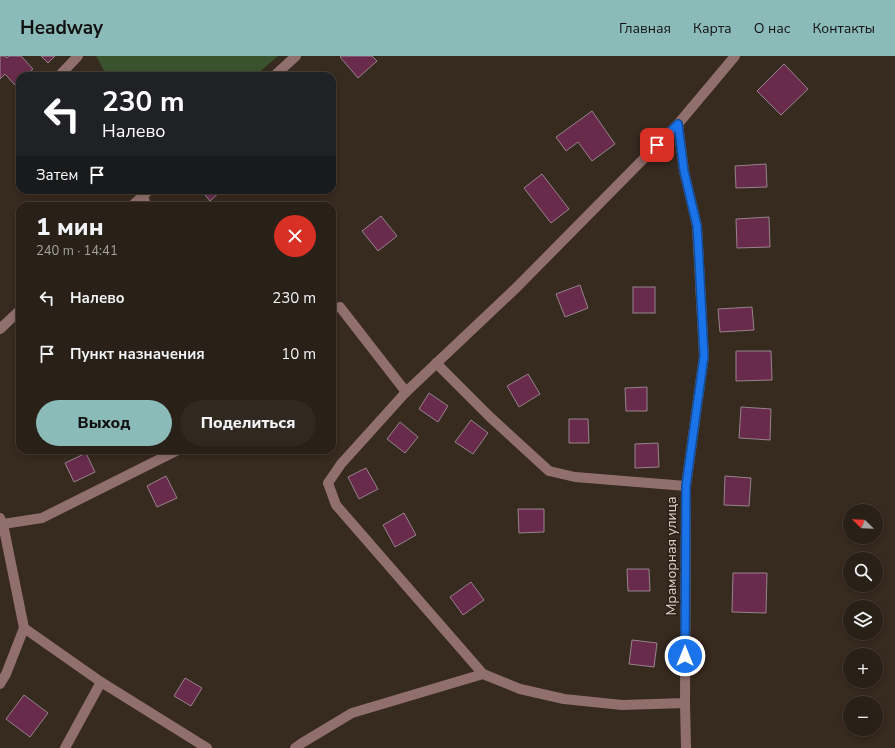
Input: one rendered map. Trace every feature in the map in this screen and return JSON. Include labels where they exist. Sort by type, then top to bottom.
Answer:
[{"type":"street","points":[[63,72],[78,56]]},
{"type":"street","points":[[278,72],[296,56]]},
{"type":"street","points":[[685,703],[622,705],[564,699],[520,689],[484,674],[336,505],[328,483],[341,464],[406,392],[517,287],[678,124],[735,56]]},
{"type":"street","name":"Мраморная улица","points":[[678,124],[684,171],[697,226],[704,356],[686,486],[686,748]]},
{"type":"street","points":[[136,202],[145,194]]},
{"type":"street","points":[[340,307],[406,392]]},
{"type":"street","points":[[0,329],[16,314]]},
{"type":"street","points":[[436,363],[490,417],[549,471],[575,477],[686,486]]},
{"type":"street","points":[[0,684],[6,674],[24,628],[2,521],[42,518],[170,454]]},
{"type":"street","points":[[24,628],[101,682],[207,748]]},
{"type":"street","points":[[295,748],[352,713],[484,674]]},
{"type":"street","points":[[65,748],[101,682]]},
{"type":"green space","points":[[96,56],[278,56],[260,72],[105,72]]},
{"type":"building","points":[[0,56],[6,56],[7,58],[9,56],[21,56],[33,69],[30,72],[16,72],[15,85],[5,74],[0,79]]},
{"type":"building","points":[[41,56],[55,56],[48,63]]},
{"type":"building","points":[[372,56],[377,61],[358,78],[340,57]]},
{"type":"building","points":[[784,64],[808,89],[781,115],[757,91]]},
{"type":"building","points":[[592,111],[615,144],[592,161],[578,142],[566,151],[556,137]]},
{"type":"building","points":[[766,164],[767,187],[736,188],[735,166]]},
{"type":"building","points":[[542,174],[569,209],[551,223],[524,188]]},
{"type":"building","points":[[204,194],[218,194],[210,201]]},
{"type":"building","points":[[381,216],[397,236],[378,251],[362,231]]},
{"type":"building","points":[[769,217],[770,247],[737,248],[736,219]]},
{"type":"building","points":[[580,285],[588,308],[565,317],[556,294]]},
{"type":"building","points":[[633,287],[655,287],[655,313],[633,313]]},
{"type":"building","points":[[752,307],[754,330],[720,332],[718,309]]},
{"type":"building","points":[[736,351],[771,351],[772,380],[736,381]]},
{"type":"building","points":[[528,374],[540,394],[519,407],[507,386]]},
{"type":"building","points":[[647,387],[647,411],[626,411],[625,388]]},
{"type":"building","points":[[429,393],[448,406],[438,422],[419,409]]},
{"type":"building","points":[[741,407],[771,409],[770,440],[739,438]]},
{"type":"building","points":[[569,419],[588,419],[589,443],[569,443]]},
{"type":"building","points":[[471,420],[488,433],[473,454],[455,442]]},
{"type":"building","points":[[400,422],[418,437],[405,453],[387,439]]},
{"type":"building","points":[[658,443],[659,467],[635,468],[635,444]]},
{"type":"building","points":[[86,454],[95,472],[74,482],[65,463]]},
{"type":"building","points":[[366,468],[378,489],[359,499],[348,477]]},
{"type":"building","points":[[166,476],[177,498],[157,507],[147,486]]},
{"type":"building","points":[[725,476],[751,478],[749,506],[724,505]]},
{"type":"building","points":[[518,509],[544,509],[544,532],[519,533]]},
{"type":"building","points":[[404,513],[416,535],[395,547],[383,525]]},
{"type":"building","points":[[627,569],[649,569],[650,591],[628,591]]},
{"type":"building","points":[[733,573],[767,573],[766,613],[732,612]]},
{"type":"building","points":[[471,582],[484,600],[463,615],[450,597]]},
{"type":"building","points":[[632,640],[657,643],[654,667],[629,664]]},
{"type":"building","points":[[185,678],[202,688],[191,706],[174,696]]},
{"type":"building","points":[[24,695],[48,713],[30,737],[6,719]]},
{"type":"route","points":[[657,145],[678,124],[684,171],[697,226],[698,241],[704,356],[686,486],[685,656]]}]
